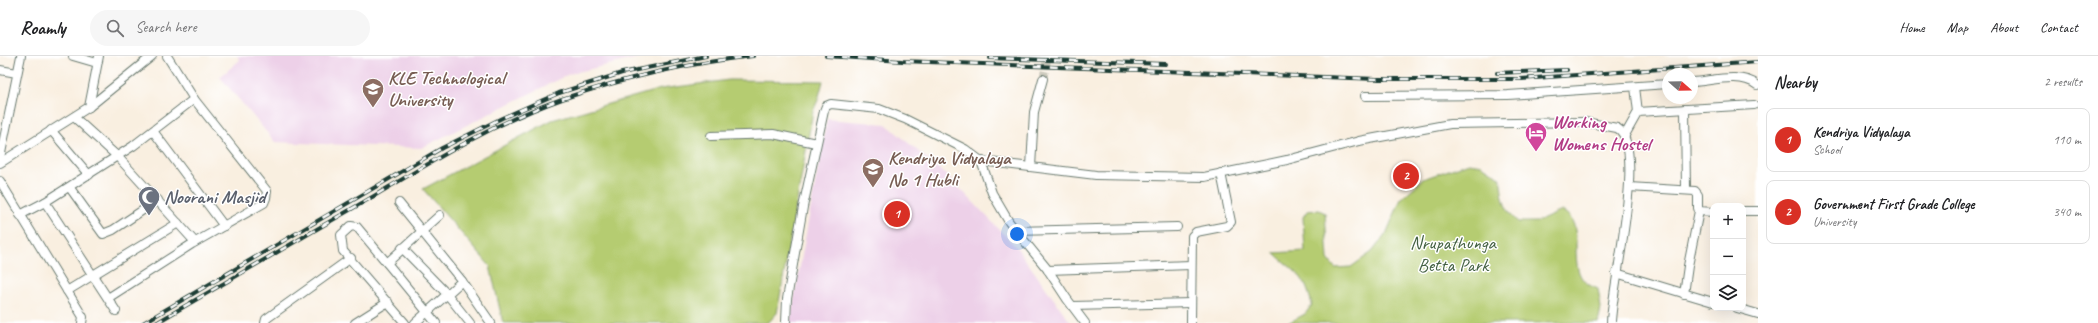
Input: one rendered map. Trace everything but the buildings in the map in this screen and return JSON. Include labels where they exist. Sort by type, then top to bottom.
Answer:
[{"type":"street","points":[[0,158],[21,56]]},
{"type":"street","points":[[73,56],[98,59],[89,107]]},
{"type":"street","points":[[0,163],[89,107],[152,56]]},
{"type":"street","points":[[108,298],[195,242],[264,203],[267,191],[194,99],[167,56]]},
{"type":"street","points":[[0,70],[17,73]]},
{"type":"street","points":[[1698,81],[1739,78],[1748,79],[1757,85]]},
{"type":"street","points":[[1031,167],[1034,112],[1043,79]]},
{"type":"street","points":[[1365,96],[1508,95],[1662,85]]},
{"type":"street","points":[[1625,135],[1638,112],[1635,87]]},
{"type":"street","points":[[20,215],[70,188],[90,175],[153,131],[194,99]]},
{"type":"street","points":[[786,323],[787,299],[816,143],[826,106],[831,104],[879,109],[905,119],[965,149],[981,161],[1096,175],[1204,176],[1287,160],[1359,141],[1450,124],[1585,122],[1617,128],[1625,135],[1627,142],[1629,187],[1628,206],[1616,273],[1611,323]]},
{"type":"street","points":[[1638,112],[1754,105]]},
{"type":"street","points":[[1685,109],[1686,190]]},
{"type":"street","points":[[74,117],[118,156],[195,242]]},
{"type":"street","points":[[51,130],[90,175]]},
{"type":"street","points":[[153,131],[224,226]]},
{"type":"street","points":[[711,136],[773,134],[816,143]]},
{"type":"street","points":[[981,161],[992,194],[1016,230],[1048,270],[1085,323]]},
{"type":"street","points":[[1191,323],[1192,236],[1194,233],[1227,226],[1230,224],[1221,173]]},
{"type":"street","points":[[0,181],[83,317],[82,323]]},
{"type":"street","points":[[1629,187],[1686,190],[1697,193],[1699,211],[1684,294]]},
{"type":"street","points":[[70,188],[103,234],[113,230],[158,200]]},
{"type":"street","points":[[45,202],[116,311]]},
{"type":"street","points":[[399,203],[462,281],[491,323]]},
{"type":"street","points":[[1699,211],[1710,212]]},
{"type":"street","points":[[1746,211],[1758,211]]},
{"type":"street","points":[[387,263],[440,215]]},
{"type":"street","points":[[67,291],[178,223]]},
{"type":"street","points":[[405,323],[351,258],[343,251],[341,235],[346,230],[356,226],[436,323]]},
{"type":"street","points":[[1016,230],[1177,227]]},
{"type":"street","points":[[402,248],[448,294],[470,323]]},
{"type":"street","points":[[265,323],[266,319],[351,258]]},
{"type":"street","points":[[1048,270],[1191,265]]},
{"type":"street","points":[[1616,273],[1710,301]]},
{"type":"street","points":[[415,323],[462,281]]},
{"type":"street","points":[[355,323],[388,302]]},
{"type":"street","points":[[1073,306],[1191,303]]},
{"type":"street","points":[[1746,311],[1758,314]]},
{"type":"shaded area","name":"KLE Technological University","points":[[237,56],[646,56],[569,74],[421,148],[275,142],[220,77],[240,60]]},
{"type":"shaded area","points":[[827,119],[886,124],[951,179],[1017,248],[1071,323],[791,323],[790,321]]},
{"type":"green space","points":[[729,80],[823,81],[818,100],[813,111],[777,313],[768,323],[503,323],[490,266],[423,189],[552,120],[661,89]]},
{"type":"green space","name":"Nrupathunga Betta Park","points":[[1469,163],[1482,165],[1500,177],[1506,207],[1518,222],[1537,222],[1562,211],[1569,217],[1574,224],[1579,273],[1585,282],[1598,289],[1601,308],[1598,323],[1288,323],[1305,314],[1312,305],[1306,286],[1298,274],[1274,253],[1305,251],[1303,217],[1307,211],[1319,210],[1325,213],[1328,259],[1335,268],[1351,267],[1372,252],[1386,234],[1401,199],[1423,179]]},
{"type":"tunnel","points":[[1043,79],[1048,56]]},
{"type":"railway","points":[[143,323],[442,148],[502,118],[559,93],[622,73],[706,56]]},
{"type":"railway","points":[[156,323],[442,156],[489,130],[537,108],[585,91],[656,72],[753,56]]},
{"type":"railway","points":[[826,56],[902,61],[1377,79],[1521,79],[1758,62]]},
{"type":"railway","points":[[990,58],[1166,64]]},
{"type":"railway","points":[[1497,73],[1567,70]]},
{"type":"place","name":"KLE Technological University","points":[[373,108]]},
{"type":"place","name":"Working Womens Hostel","points":[[1536,152]]},
{"type":"place","name":"Government First Grade College","points":[[1406,176]]},
{"type":"place","name":"Kendriya Vidyalaya No 1 Hubli","points":[[873,188]]},
{"type":"place","name":"Kendriya Vidyalaya","points":[[897,214]]},
{"type":"place","name":"Noorani Masjid","points":[[149,216]]}]
